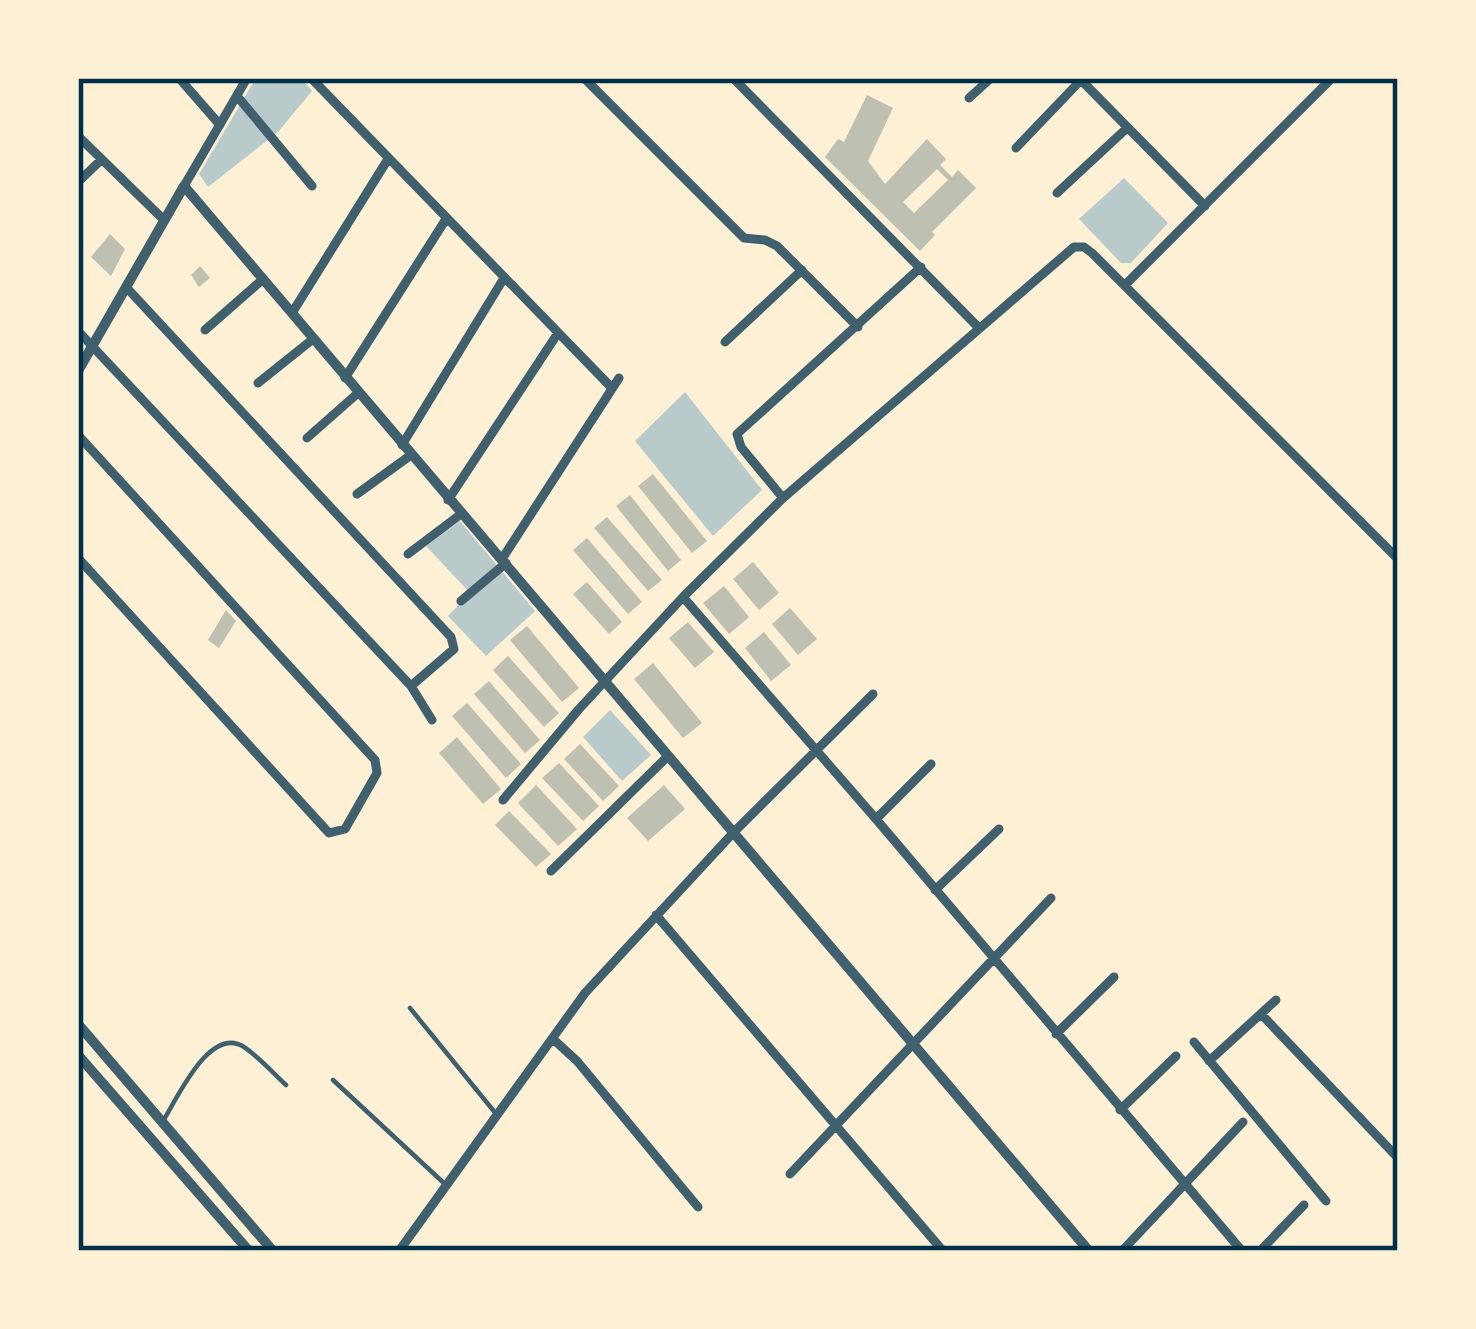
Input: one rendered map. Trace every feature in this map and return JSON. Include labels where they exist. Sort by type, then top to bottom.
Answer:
[{"type":"street","points":[[179,78],[220,125]]},
{"type":"street","points":[[78,371],[247,78]]},
{"type":"street","points":[[311,78],[558,333],[615,383],[504,561],[461,602]]},
{"type":"street","points":[[584,78],[744,238],[765,240],[858,326]]},
{"type":"street","points":[[733,78],[979,328]]},
{"type":"street","points":[[969,98],[991,78]]},
{"type":"street","points":[[1125,286],[1332,78]]},
{"type":"street","points":[[1016,148],[1080,79],[1204,206]]},
{"type":"street","points":[[237,96],[313,186]]},
{"type":"street","points":[[1057,193],[1127,128]]},
{"type":"street","points":[[78,136],[164,220]]},
{"type":"street","points":[[292,313],[388,159]]},
{"type":"street","points":[[78,182],[101,160]]},
{"type":"street","points":[[184,186],[1088,1251]]},
{"type":"street","points":[[345,379],[446,218]]},
{"type":"street","points":[[502,800],[682,597],[784,497],[1059,256],[1079,245],[1398,559]]},
{"type":"street","points":[[784,497],[741,447],[737,434],[922,267]]},
{"type":"street","points":[[725,342],[802,270]]},
{"type":"street","points":[[357,494],[406,450],[504,278]]},
{"type":"street","points":[[205,330],[262,279]]},
{"type":"street","points":[[126,287],[451,637],[454,649],[411,686]]},
{"type":"street","points":[[78,331],[411,686],[432,719]]},
{"type":"street","points":[[448,500],[558,333]]},
{"type":"street","points":[[258,383],[313,339]]},
{"type":"street","points":[[307,438],[358,393]]},
{"type":"street","points":[[78,435],[378,767],[345,830],[329,833],[78,558]]},
{"type":"street","points":[[408,554],[461,514]]},
{"type":"street","points":[[682,597],[1242,1251]]},
{"type":"street","points":[[399,1251],[585,993],[734,832],[873,694]]},
{"type":"street","points":[[550,871],[667,757]]},
{"type":"street","points":[[876,819],[932,764]]},
{"type":"street","points":[[935,890],[999,829]]},
{"type":"street","points":[[790,1174],[1052,898]]},
{"type":"street","points":[[656,915],[943,1251]]},
{"type":"street","points":[[1056,1034],[1114,977]]},
{"type":"street","points":[[1210,1061],[1276,1000]]},
{"type":"street","points":[[1262,1015],[1398,1158]]},
{"type":"street","points":[[78,1024],[274,1251]]},
{"type":"street","points":[[553,1040],[577,1061],[698,1208]]},
{"type":"street","points":[[1194,1042],[1326,1201]]},
{"type":"street","points":[[78,1054],[249,1251]]},
{"type":"street","points":[[1120,1110],[1176,1057]]},
{"type":"street","points":[[1122,1251],[1244,1122]]},
{"type":"street","points":[[1260,1251],[1304,1205]]},
{"type":"lane","points":[[410,1008],[498,1116]]},
{"type":"lane","points":[[162,1122],[209,1049],[222,1042],[241,1044],[286,1085]]},
{"type":"lane","points":[[333,1080],[448,1186]]},
{"type":"shaded area","points":[[256,78],[301,78],[312,91],[278,132],[208,187],[199,174]]},
{"type":"shaded area","points":[[1124,178],[1168,223],[1131,263],[1121,263],[1079,219]]},
{"type":"shaded area","points":[[685,392],[762,490],[713,536],[635,441]]},
{"type":"shaded area","points":[[460,521],[535,611],[486,656],[448,616],[470,593],[426,546]]},
{"type":"shaded area","points":[[610,710],[651,755],[622,781],[583,737]]},
{"type":"building","points":[[867,95],[893,108],[868,161],[885,184],[927,139],[946,159],[940,165],[952,177],[958,170],[976,188],[932,232],[935,235],[920,251],[825,157],[838,139],[844,142]],"holes":[[[937,169],[948,180],[914,213],[903,202]]]},
{"type":"building","points":[[110,234],[125,249],[111,276],[91,257]]},
{"type":"building","points":[[200,266],[210,278],[199,287],[191,275]]},
{"type":"building","points":[[653,474],[707,541],[692,553],[638,486]]},
{"type":"building","points":[[630,495],[681,560],[668,571],[616,506]]},
{"type":"building","points":[[607,517],[662,580],[648,591],[594,528]]},
{"type":"building","points":[[587,538],[642,602],[628,614],[573,550]]},
{"type":"building","points":[[753,562],[779,593],[759,610],[733,579]]},
{"type":"building","points":[[587,582],[622,622],[609,634],[573,594]]},
{"type":"building","points":[[724,586],[749,617],[729,634],[703,603]]},
{"type":"building","points":[[790,608],[817,639],[798,655],[772,624]]},
{"type":"building","points":[[226,610],[236,621],[219,648],[208,640]]},
{"type":"building","points":[[688,622],[714,652],[695,668],[669,638]]},
{"type":"building","points":[[527,626],[579,688],[562,702],[510,640]]},
{"type":"building","points":[[764,632],[791,665],[771,681],[745,648]]},
{"type":"building","points":[[508,656],[559,713],[544,727],[493,670]]},
{"type":"building","points":[[653,663],[702,723],[683,738],[634,679]]},
{"type":"building","points":[[489,681],[540,740],[525,753],[474,694]]},
{"type":"building","points":[[467,703],[521,764],[506,778],[452,716]]},
{"type":"building","points":[[457,737],[501,789],[483,804],[439,753]]},
{"type":"building","points":[[580,744],[619,786],[603,801],[564,759]]},
{"type":"building","points":[[559,763],[599,806],[583,821],[542,778]]},
{"type":"building","points":[[536,785],[577,829],[558,846],[518,803]]},
{"type":"building","points":[[664,785],[685,809],[648,841],[627,818]]},
{"type":"building","points":[[509,811],[551,854],[536,867],[495,825]]}]
